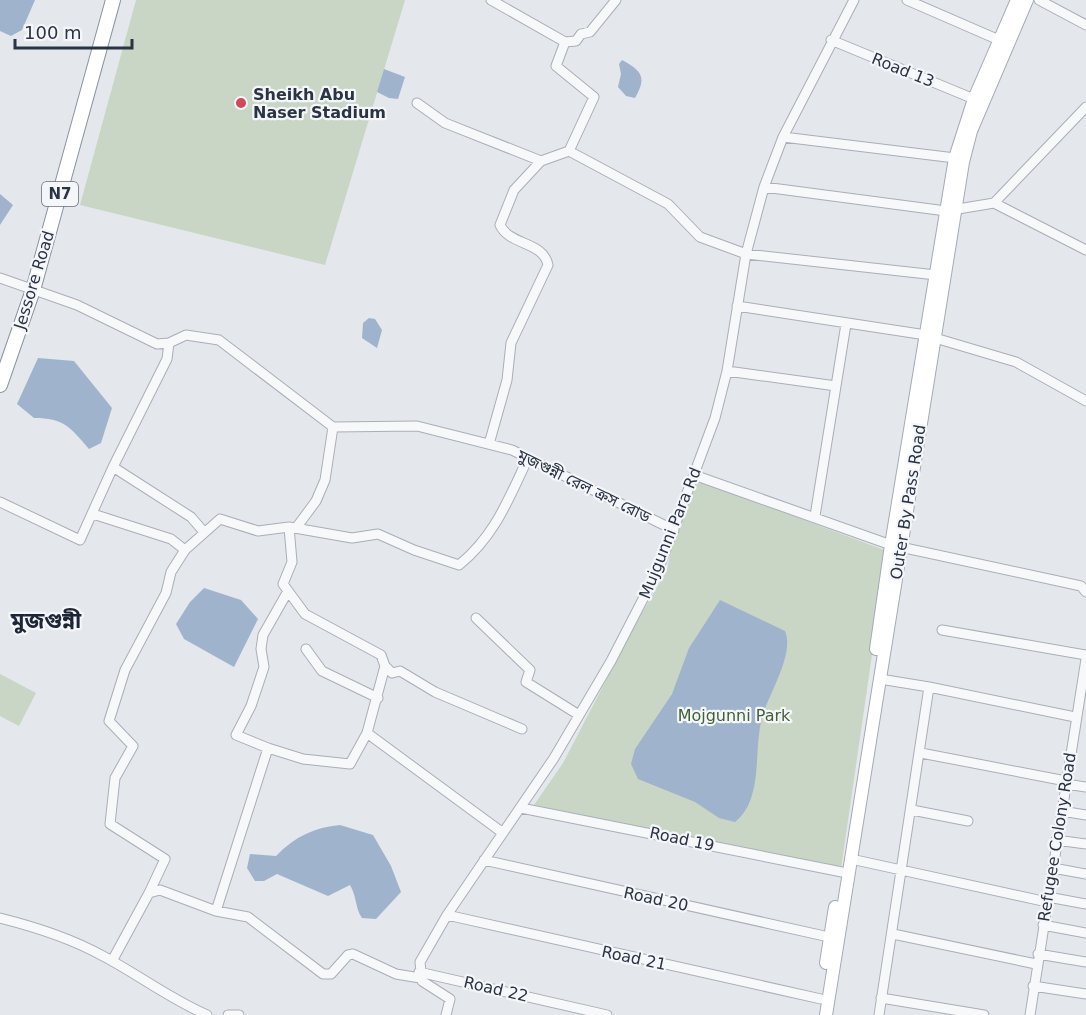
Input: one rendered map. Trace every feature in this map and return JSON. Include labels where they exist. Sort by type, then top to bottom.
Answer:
[{"type":"highway","name":"Jessore Road","points":[[0,385],[33,290],[113,0]]},
{"type":"main road","name":"Outer By Pass Road","points":[[819,1015],[829,937],[842,872],[931,337],[951,211],[955,159],[975,99],[1017,0]]},
{"type":"main road","name":"Outer By Pass Road","points":[[931,337],[936,275],[971,131],[1027,0]]},
{"type":"main road","name":"Outer By Pass Road","points":[[826,1015],[880,679],[896,546]]},
{"type":"street","points":[[491,0],[565,42],[576,40],[580,34],[590,32],[616,0]]},
{"type":"street","name":"Mujgunni Para Rd","points":[[419,975],[420,962],[447,915],[521,808],[579,715],[648,592],[674,530],[715,418],[727,371],[746,254],[764,187],[783,136],[831,40],[854,0]]},
{"type":"street","points":[[907,0],[999,40]]},
{"type":"street","points":[[1039,0],[1086,25]]},
{"type":"street","name":"Road 13","points":[[831,40],[975,99]]},
{"type":"street","points":[[489,444],[507,380],[511,343],[548,265],[546,257],[540,250],[512,238],[500,225],[514,190],[541,161],[569,151],[594,97],[556,66],[565,42]]},
{"type":"street","points":[[417,103],[445,123],[541,161]]},
{"type":"street","points":[[764,187],[951,211],[994,203],[1086,108]]},
{"type":"street","points":[[783,136],[955,159]]},
{"type":"street","points":[[569,151],[668,204],[700,237],[746,254],[936,275]]},
{"type":"street","points":[[994,203],[1086,250]]},
{"type":"street","points":[[0,278],[77,305],[157,344],[169,343],[186,334],[219,340],[333,428],[325,480],[316,501],[292,528],[292,561],[283,584],[305,614],[381,655],[385,666],[392,673],[400,671],[467,707],[522,729]]},
{"type":"street","points":[[737,306],[931,337],[1016,362],[1086,401]]},
{"type":"street","points":[[815,516],[846,324]]},
{"type":"street","points":[[0,502],[80,540],[113,467],[167,359],[169,343]]},
{"type":"street","points":[[727,371],[836,386]]},
{"type":"street","name":"মুজগুন্নী রেল ক্রস রোড","points":[[333,428],[417,426],[512,450],[674,530]]},
{"type":"street","points":[[112,961],[165,859],[110,824],[115,778],[133,746],[110,721],[125,670],[166,593],[171,572],[185,550],[203,531],[220,519],[258,531],[292,528],[352,538],[378,534],[414,550],[459,565],[478,549],[498,522],[528,458]]},
{"type":"street","points":[[113,467],[191,517],[203,531]]},
{"type":"street","points":[[694,475],[896,546],[1081,586],[1086,592]]},
{"type":"street","points":[[93,514],[171,539],[185,550]]},
{"type":"street","points":[[288,591],[263,635],[261,650],[264,667],[250,706],[236,735],[303,759],[350,764],[367,733],[385,666]]},
{"type":"street","points":[[476,618],[530,670],[526,682],[579,715]]},
{"type":"street","points":[[942,630],[1086,655]]},
{"type":"street","points":[[306,649],[322,671],[378,698]]},
{"type":"street","name":"Refugee Colony Road","points":[[1030,1015],[1086,659]]},
{"type":"street","points":[[880,679],[929,687],[1075,720],[1086,726]]},
{"type":"street","points":[[879,1015],[921,753],[929,687]]},
{"type":"street","points":[[367,733],[503,833]]},
{"type":"street","points":[[149,893],[160,890],[216,911],[268,748]]},
{"type":"street","points":[[921,753],[1086,787]]},
{"type":"street","name":"Road 19","points":[[521,808],[842,872]]},
{"type":"street","points":[[912,810],[968,821]]},
{"type":"street","points":[[1062,811],[1086,815]]},
{"type":"street","points":[[1056,840],[1086,844]]},
{"type":"street","points":[[851,859],[902,872],[1047,900],[1086,904]]},
{"type":"street","name":"Road 20","points":[[484,860],[829,937]]},
{"type":"street","points":[[1053,868],[1086,874]]},
{"type":"street","name":"Road 22","points":[[216,911],[248,917],[323,974],[332,974],[348,955],[353,954],[396,974],[419,975],[607,1015]]},
{"type":"street","name":"Road 21","points":[[447,915],[821,999]]},
{"type":"street","points":[[0,918],[46,931],[112,961],[153,988],[207,1015]]},
{"type":"street","points":[[1043,925],[1086,933]]},
{"type":"street","points":[[892,934],[1037,959],[1086,962]]},
{"type":"street","points":[[419,975],[450,999],[446,1015]]},
{"type":"street","points":[[1033,986],[1086,994]]},
{"type":"street","points":[[881,998],[984,1015]]},
{"type":"street","points":[[228,1015],[239,1015]]},
{"type":"green space","name":"Sheikh Abu Naser Stadium","points":[[136,0],[405,0],[325,265],[80,205]]},
{"type":"green space","name":"Mojgunni Park","points":[[697,480],[887,551],[841,869],[534,805],[563,763],[636,623],[667,570],[675,531]]},
{"type":"green space","points":[[0,674],[36,693],[19,726],[0,716]]},
{"type":"water","points":[[0,0],[35,0],[22,30],[11,36],[0,31]]},
{"type":"water","points":[[622,60],[641,75],[641,85],[635,98],[626,96],[618,87],[621,74],[619,64]]},
{"type":"water","points":[[384,69],[405,77],[398,99],[389,98],[377,92]]},
{"type":"water","points":[[0,194],[13,205],[0,225]]},
{"type":"water","points":[[369,318],[375,319],[382,330],[377,348],[362,338],[363,323]]},
{"type":"water","points":[[38,358],[74,361],[112,408],[101,443],[89,449],[66,425],[44,418],[34,418],[17,404]]},
{"type":"water","points":[[204,588],[241,600],[258,619],[234,667],[184,639],[176,624],[190,602]]},
{"type":"water","points":[[720,600],[785,631],[787,640],[784,663],[765,709],[759,731],[754,788],[744,812],[735,822],[719,818],[695,802],[638,779],[631,764],[635,749],[672,694],[689,648]]},
{"type":"water","points":[[340,825],[373,835],[391,866],[401,892],[376,919],[362,918],[350,885],[328,896],[277,874],[264,881],[255,881],[247,868],[250,854],[276,856],[290,843],[305,834]]},
{"type":"place","name":"Sheikh Abu Naser Stadium","points":[[241,103]]},
{"type":"district","name":"মুজগুন্নী","points":[[46,620]]}]
